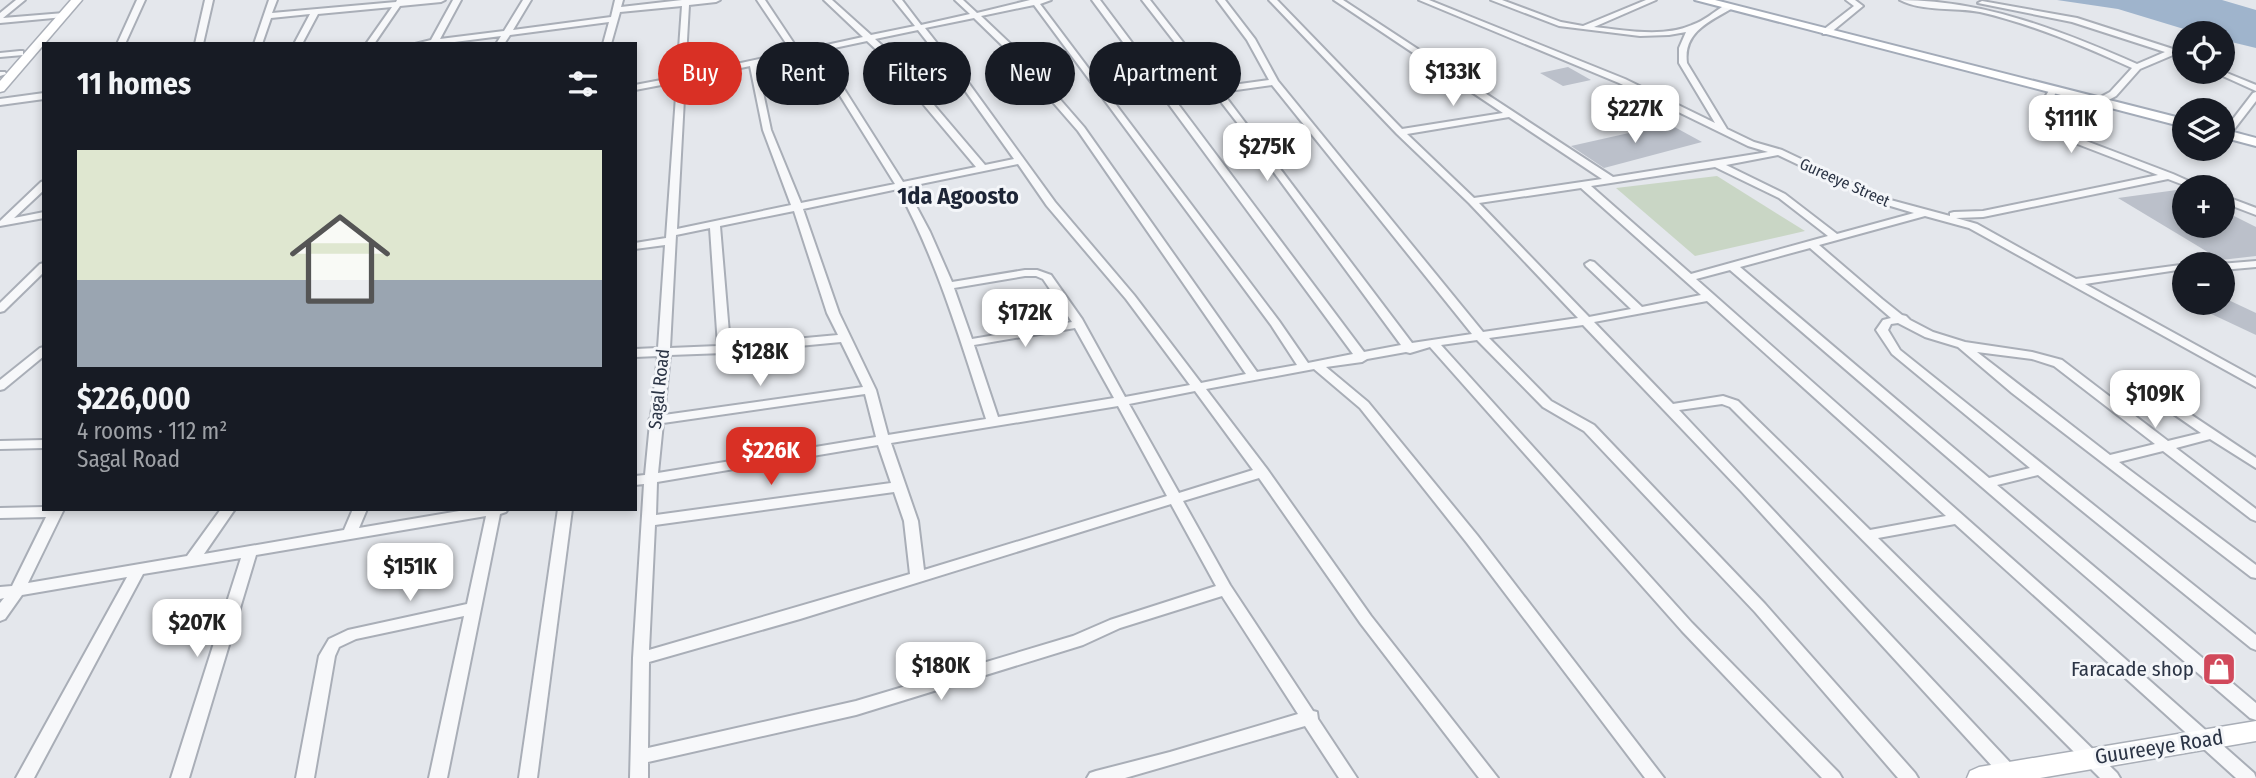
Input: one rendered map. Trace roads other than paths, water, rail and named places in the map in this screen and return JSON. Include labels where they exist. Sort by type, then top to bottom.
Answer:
[{"type":"main road","points":[[1703,0],[2172,120]]},
{"type":"main road","points":[[2235,136],[2256,142]]},
{"type":"street","points":[[0,19],[22,0]]},
{"type":"street","points":[[0,88],[68,0]]},
{"type":"street","points":[[1,75],[20,53],[77,0]]},
{"type":"street","points":[[122,42],[141,0]]},
{"type":"street","points":[[199,42],[209,0]]},
{"type":"street","points":[[259,42],[273,0]]},
{"type":"street","points":[[268,16],[441,0]]},
{"type":"street","points":[[457,0],[434,42],[448,42],[686,1],[716,0]]},
{"type":"street","points":[[500,42],[527,0]]},
{"type":"street","points":[[607,42],[619,0]]},
{"type":"street","points":[[761,0],[789,42]]},
{"type":"street","points":[[828,0],[885,52],[983,169]]},
{"type":"street","points":[[898,0],[922,28],[1019,161],[1130,298],[1262,472],[1366,620],[1489,778]]},
{"type":"street","points":[[960,0],[1014,51],[1081,129],[1253,375]]},
{"type":"street","points":[[849,43],[1047,0]]},
{"type":"street","points":[[1096,0],[1362,358]]},
{"type":"street","points":[[1146,0],[1179,42]]},
{"type":"street","points":[[1221,0],[1251,39],[1274,82],[1479,335],[1547,404],[1589,428],[1760,608],[1909,778]]},
{"type":"street","points":[[1273,0],[1400,132],[1472,201],[2012,776]]},
{"type":"street","points":[[1338,0],[1611,180]]},
{"type":"street","name":"Gureeye Street","points":[[1423,0],[1622,81],[1751,144],[1780,152],[1851,188],[1922,214],[1973,226],[2255,382]]},
{"type":"street","points":[[1494,0],[1559,24],[1584,28],[1659,32],[1695,27]]},
{"type":"street","points":[[1584,28],[1652,0]]},
{"type":"street","points":[[1826,32],[1859,6],[1850,0]]},
{"type":"street","points":[[1904,0],[1923,5],[1992,13],[2073,40],[2137,67]]},
{"type":"street","points":[[1961,0],[2074,20],[2172,52]]},
{"type":"street","name":"Sagal Road","points":[[684,42],[686,1]]},
{"type":"street","points":[[1035,1],[1275,323],[1311,366],[1372,416],[1472,539],[1655,778]]},
{"type":"street","points":[[371,42],[400,2]]},
{"type":"street","points":[[1723,128],[1683,63],[1681,51],[1685,39],[1695,27],[1728,7]]},
{"type":"street","points":[[299,42],[315,12]]},
{"type":"street","points":[[0,19],[59,15]]},
{"type":"street","points":[[2100,101],[2113,94],[2137,67],[2172,52]]},
{"type":"street","points":[[0,55],[20,53]]},
{"type":"street","points":[[742,65],[756,62]]},
{"type":"street","points":[[753,63],[766,130],[798,209],[833,313],[870,390],[883,440],[911,521],[918,577]]},
{"type":"street","points":[[2235,80],[2256,91],[2235,119]]},
{"type":"street","points":[[1241,87],[1274,82]]},
{"type":"street","points":[[637,88],[658,83]]},
{"type":"street","points":[[2054,89],[2042,109],[2053,127],[2070,138],[2170,176]]},
{"type":"street","points":[[0,102],[42,96]]},
{"type":"street","points":[[849,103],[901,186],[926,234],[947,286],[993,422]]},
{"type":"street","name":"Sagal Road","points":[[639,778],[641,658],[651,478],[664,352],[680,105]]},
{"type":"street","points":[[1227,105],[1410,349]]},
{"type":"street","points":[[1400,132],[1511,114]]},
{"type":"street","points":[[1472,201],[1718,164],[1780,152]]},
{"type":"street","points":[[637,245],[715,225],[1019,161]]},
{"type":"street","points":[[1718,164],[1782,196],[1835,237]]},
{"type":"street","points":[[1689,278],[1734,268],[1922,214],[1983,214],[2170,176]]},
{"type":"street","points":[[1583,184],[2248,778]]},
{"type":"street","points":[[1,224],[42,186]]},
{"type":"street","points":[[2235,203],[2256,212]]},
{"type":"street","points":[[1,224],[42,215]]},
{"type":"street","points":[[715,225],[724,349]]},
{"type":"street","points":[[1811,244],[1831,258],[1851,279],[1918,330],[1961,344],[2042,356],[2057,363],[2256,516]]},
{"type":"street","points":[[1590,264],[1639,310]]},
{"type":"street","points":[[2235,266],[2256,264]]},
{"type":"street","points":[[0,309],[42,268]]},
{"type":"street","points":[[1734,268],[2256,713]]},
{"type":"street","points":[[2074,282],[2172,268]]},
{"type":"street","points":[[947,286],[1037,273],[1054,283],[1225,589],[1311,717],[1348,778]]},
{"type":"street","points":[[637,481],[1122,401],[1433,343],[1584,321],[1710,298]]},
{"type":"street","points":[[1902,318],[1887,322],[1882,330],[1896,352],[2256,645]]},
{"type":"street","points":[[966,343],[1079,324]]},
{"type":"street","points":[[637,353],[724,349],[845,338]]},
{"type":"street","points":[[1433,343],[1687,627],[1833,778]]},
{"type":"street","points":[[1961,344],[2016,390],[2256,573]]},
{"type":"street","points":[[0,386],[42,352]]},
{"type":"street","points":[[2132,380],[2256,464]]},
{"type":"street","points":[[655,420],[870,390]]},
{"type":"street","points":[[1669,408],[1723,400],[1734,404],[2111,778]]},
{"type":"street","points":[[2109,460],[2210,435]]},
{"type":"street","points":[[0,445],[42,444]]},
{"type":"street","points":[[1986,483],[2039,470]]},
{"type":"street","points":[[641,658],[1262,472]]},
{"type":"street","points":[[649,521],[899,487]]},
{"type":"street","points":[[0,513],[56,511],[17,590],[0,615]]},
{"type":"street","points":[[192,560],[227,511]]},
{"type":"street","points":[[349,534],[359,511]]},
{"type":"street","points":[[0,593],[490,511]]},
{"type":"street","points":[[438,778],[496,511]]},
{"type":"street","points":[[528,778],[565,511]]},
{"type":"street","points":[[1869,536],[1958,519]]},
{"type":"street","points":[[180,778],[250,551]]},
{"type":"street","points":[[25,778],[139,569]]},
{"type":"street","points":[[640,757],[856,708],[1078,641],[1115,624],[1225,589]]},
{"type":"street","points":[[305,778],[327,656],[334,643],[353,634],[474,608]]},
{"type":"street","points":[[1096,778],[1311,717]]},
{"type":"street","name":"Guureeye Road","points":[[1979,778],[2012,776],[2090,758],[2256,731]]},
{"type":"water","points":[[2057,0],[2222,0],[2256,10],[2256,48],[2235,43],[2235,21],[2172,21],[2172,25],[2118,9]]},
{"type":"place","name":"Faracade shop","points":[[2219,669]]},
{"type":"district","name":"1da Agoosto","points":[[958,196]]}]
